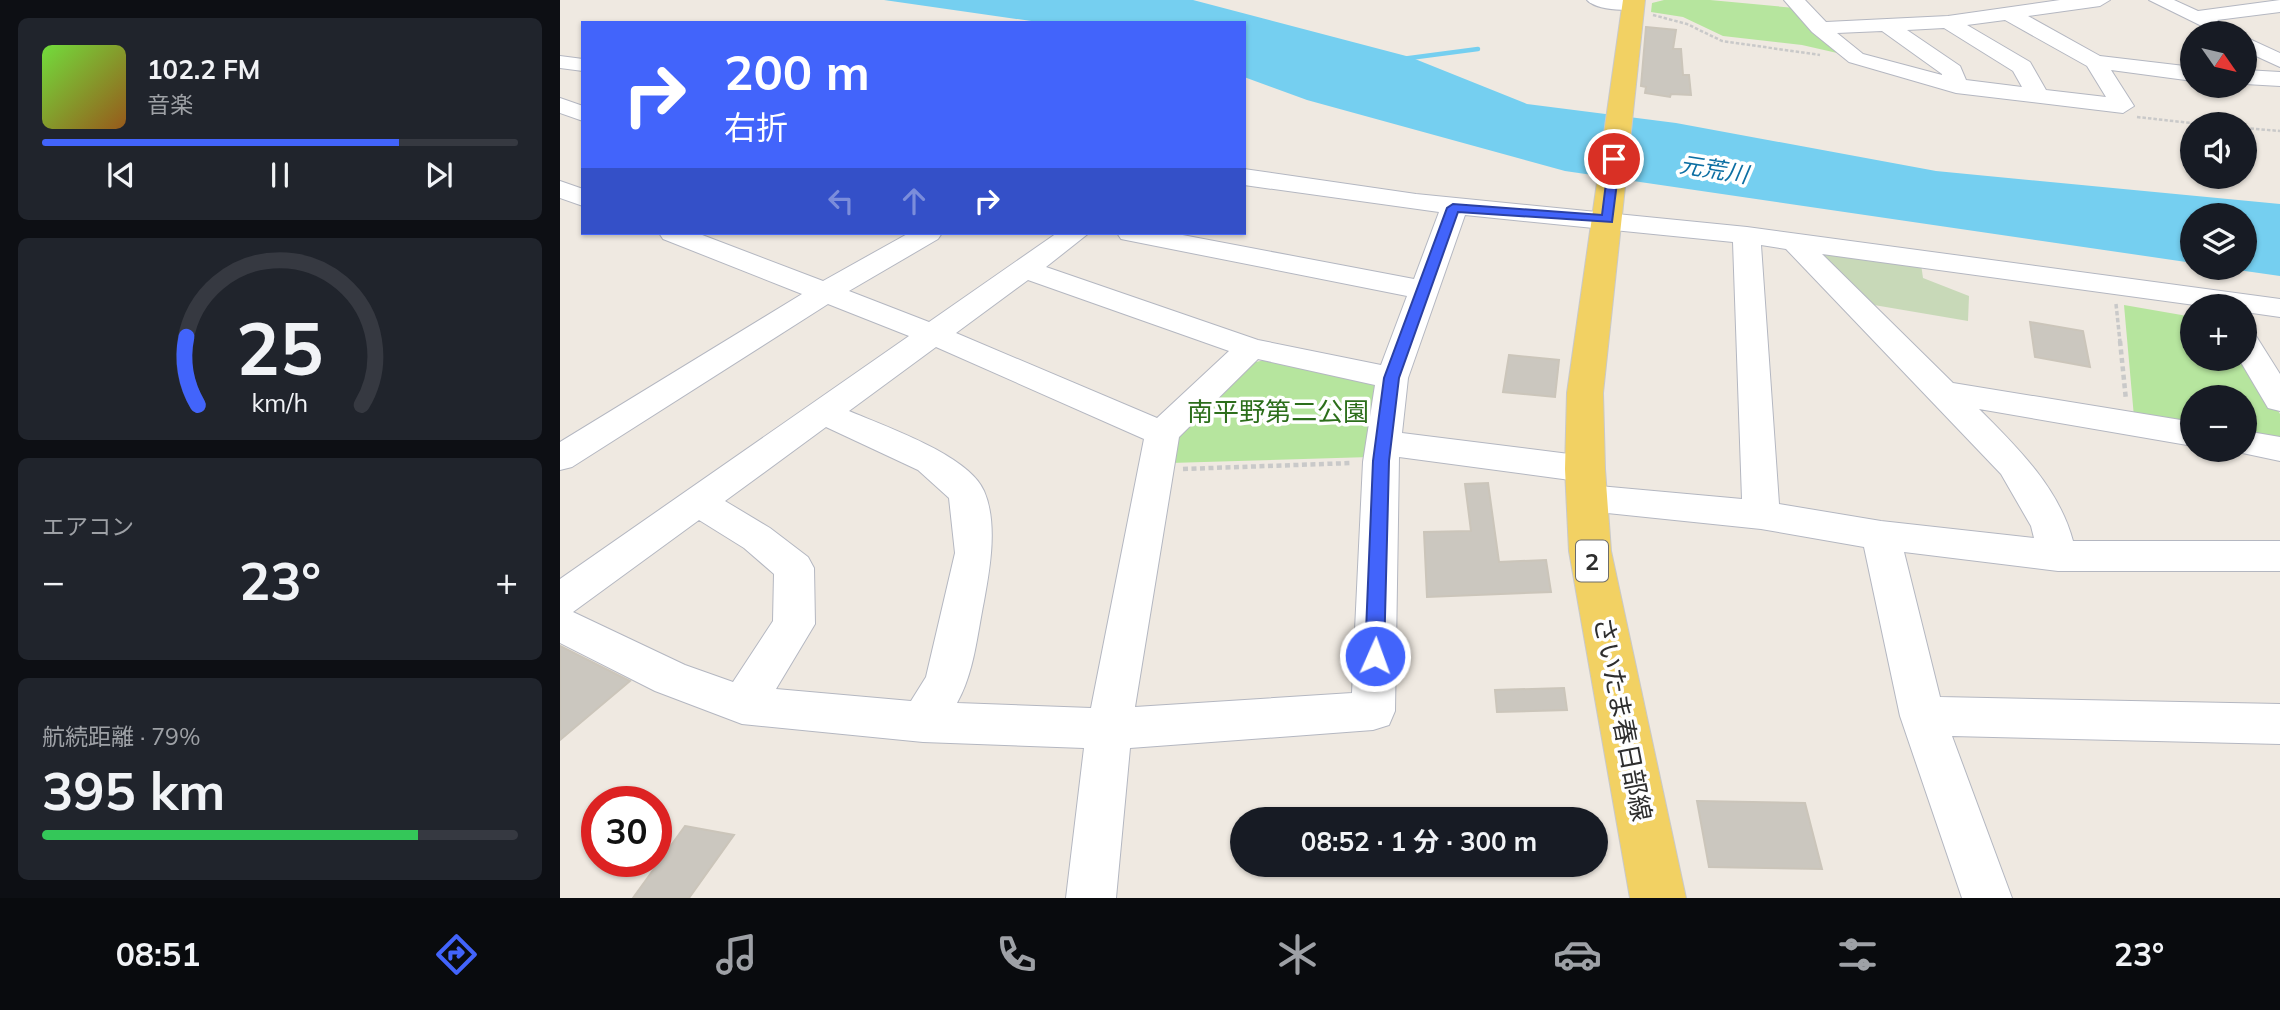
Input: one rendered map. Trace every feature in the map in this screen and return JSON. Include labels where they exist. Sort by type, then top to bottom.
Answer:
[{"type":"main road","name":"2","points":[[1608,212],[1633,2]]},
{"type":"main road","name":"さいたま春日部線","points":[[1608,212],[1586,393],[1586,483],[1590,551],[1658,898]]},
{"type":"street","points":[[1597,0],[1633,2]]},
{"type":"street","points":[[1794,0],[1819,28],[1856,58],[1956,86],[2123,106],[2095,62]]},
{"type":"street","points":[[1819,28],[1948,22],[2100,0]]},
{"type":"street","points":[[2159,0],[2204,21]]},
{"type":"street","points":[[2196,17],[2280,6]]},
{"type":"street","points":[[2249,10],[2280,23]]},
{"type":"street","points":[[2007,13],[2095,62],[2180,72]]},
{"type":"street","points":[[1948,22],[2022,67],[2031,78],[2039,97]]},
{"type":"street","points":[[1888,26],[1952,71],[1956,86]]},
{"type":"street","points":[[2258,50],[2280,61]]},
{"type":"street","points":[[560,62],[581,65]]},
{"type":"street","points":[[2258,78],[2280,79]]},
{"type":"street","points":[[560,96],[581,88]]},
{"type":"street","points":[[560,105],[581,113]]},
{"type":"street","points":[[1246,177],[1455,206],[1608,212],[1795,242],[2280,308]]},
{"type":"street","points":[[560,189],[581,197]]},
{"type":"street","points":[[560,624],[670,678],[741,705],[923,722],[1109,729],[1373,711],[1382,452],[1392,378],[1455,206]]},
{"type":"street","points":[[1747,234],[1761,515]]},
{"type":"street","points":[[679,235],[932,334],[1158,451]]},
{"type":"street","points":[[560,457],[923,235]]},
{"type":"street","points":[[560,600],[1072,235]]},
{"type":"street","points":[[1141,235],[1423,290]]},
{"type":"street","points":[[1795,242],[2014,465],[2050,525],[2058,556]]},
{"type":"street","points":[[1024,269],[1251,348],[1392,378]]},
{"type":"street","points":[[2257,321],[2280,324]]},
{"type":"street","points":[[1091,898],[1109,729],[1158,451],[1251,348]]},
{"type":"street","points":[[2257,363],[2280,400]]},
{"type":"street","points":[[1943,392],[2180,432]]},
{"type":"street","points":[[822,412],[931,461],[967,492],[974,553],[947,681],[923,722]]},
{"type":"street","points":[[2257,445],[2280,449]]},
{"type":"street","points":[[1382,452],[1586,483],[1881,536],[2058,556],[2280,556]]},
{"type":"street","points":[[696,501],[757,538],[794,568],[794,624],[741,705]]},
{"type":"street","points":[[1881,536],[1922,716],[1987,898]]},
{"type":"street","points":[[1922,716],[2280,724]]},
{"type":"path","points":[[2257,129],[2280,131]]},
{"type":"path","points":[[2128,423],[2116,300],[2129,302]]},
{"type":"path","points":[[1158,451],[1382,452]]},
{"type":"green space","points":[[1664,0],[1710,0],[1795,8],[1846,55],[1802,45],[1723,36],[1683,17],[1651,12],[1652,3]]},
{"type":"green space","points":[[1821,249],[1921,264],[1923,278],[1969,296],[1968,321],[1874,305],[1850,291],[1818,256]]},
{"type":"green space","points":[[2124,305],[2180,315],[2180,371],[2254,371],[2280,414],[2280,441],[2257,437],[2257,385],[2180,385],[2180,424],[2134,417]]},
{"type":"green space","name":"南平野第二公園","points":[[1265,360],[1372,381],[1385,393],[1370,457],[1170,463],[1180,430],[1251,363]]},
{"type":"water","name":"元荒川","points":[[884,0],[1193,0],[1410,57],[1527,104],[1676,123],[1936,171],[2280,204],[2280,276],[2257,273],[2257,203],[2180,203],[2180,261],[1565,171],[1307,100],[1246,78],[1246,21],[1031,21]]},
{"type":"building","points":[[1646,27],[1676,30],[1673,49],[1681,49],[1683,75],[1689,75],[1691,95],[1671,94],[1670,97],[1645,93],[1646,87],[1641,86]]},
{"type":"building","points":[[2030,322],[2083,331],[2090,367],[2035,357]]},
{"type":"building","points":[[1509,355],[1559,360],[1555,397],[1503,392]]},
{"type":"building","points":[[1488,483],[1499,562],[1546,560],[1551,592],[1427,597],[1424,532],[1471,531],[1465,484]]},
{"type":"building","points":[[560,646],[630,681],[560,740]]},
{"type":"building","points":[[1564,688],[1567,710],[1497,712],[1495,690]]},
{"type":"building","points":[[1697,801],[1805,803],[1822,869],[1709,867]]},
{"type":"building","points":[[685,826],[734,835],[689,898],[633,898],[648,877],[672,877],[672,844]]},
{"type":"waterway","points":[[1402,59],[1478,49]]},
{"type":"route","points":[[1375,656],[1382,443],[1392,378],[1453,208],[1455,206],[1608,219],[1614,159]]}]
